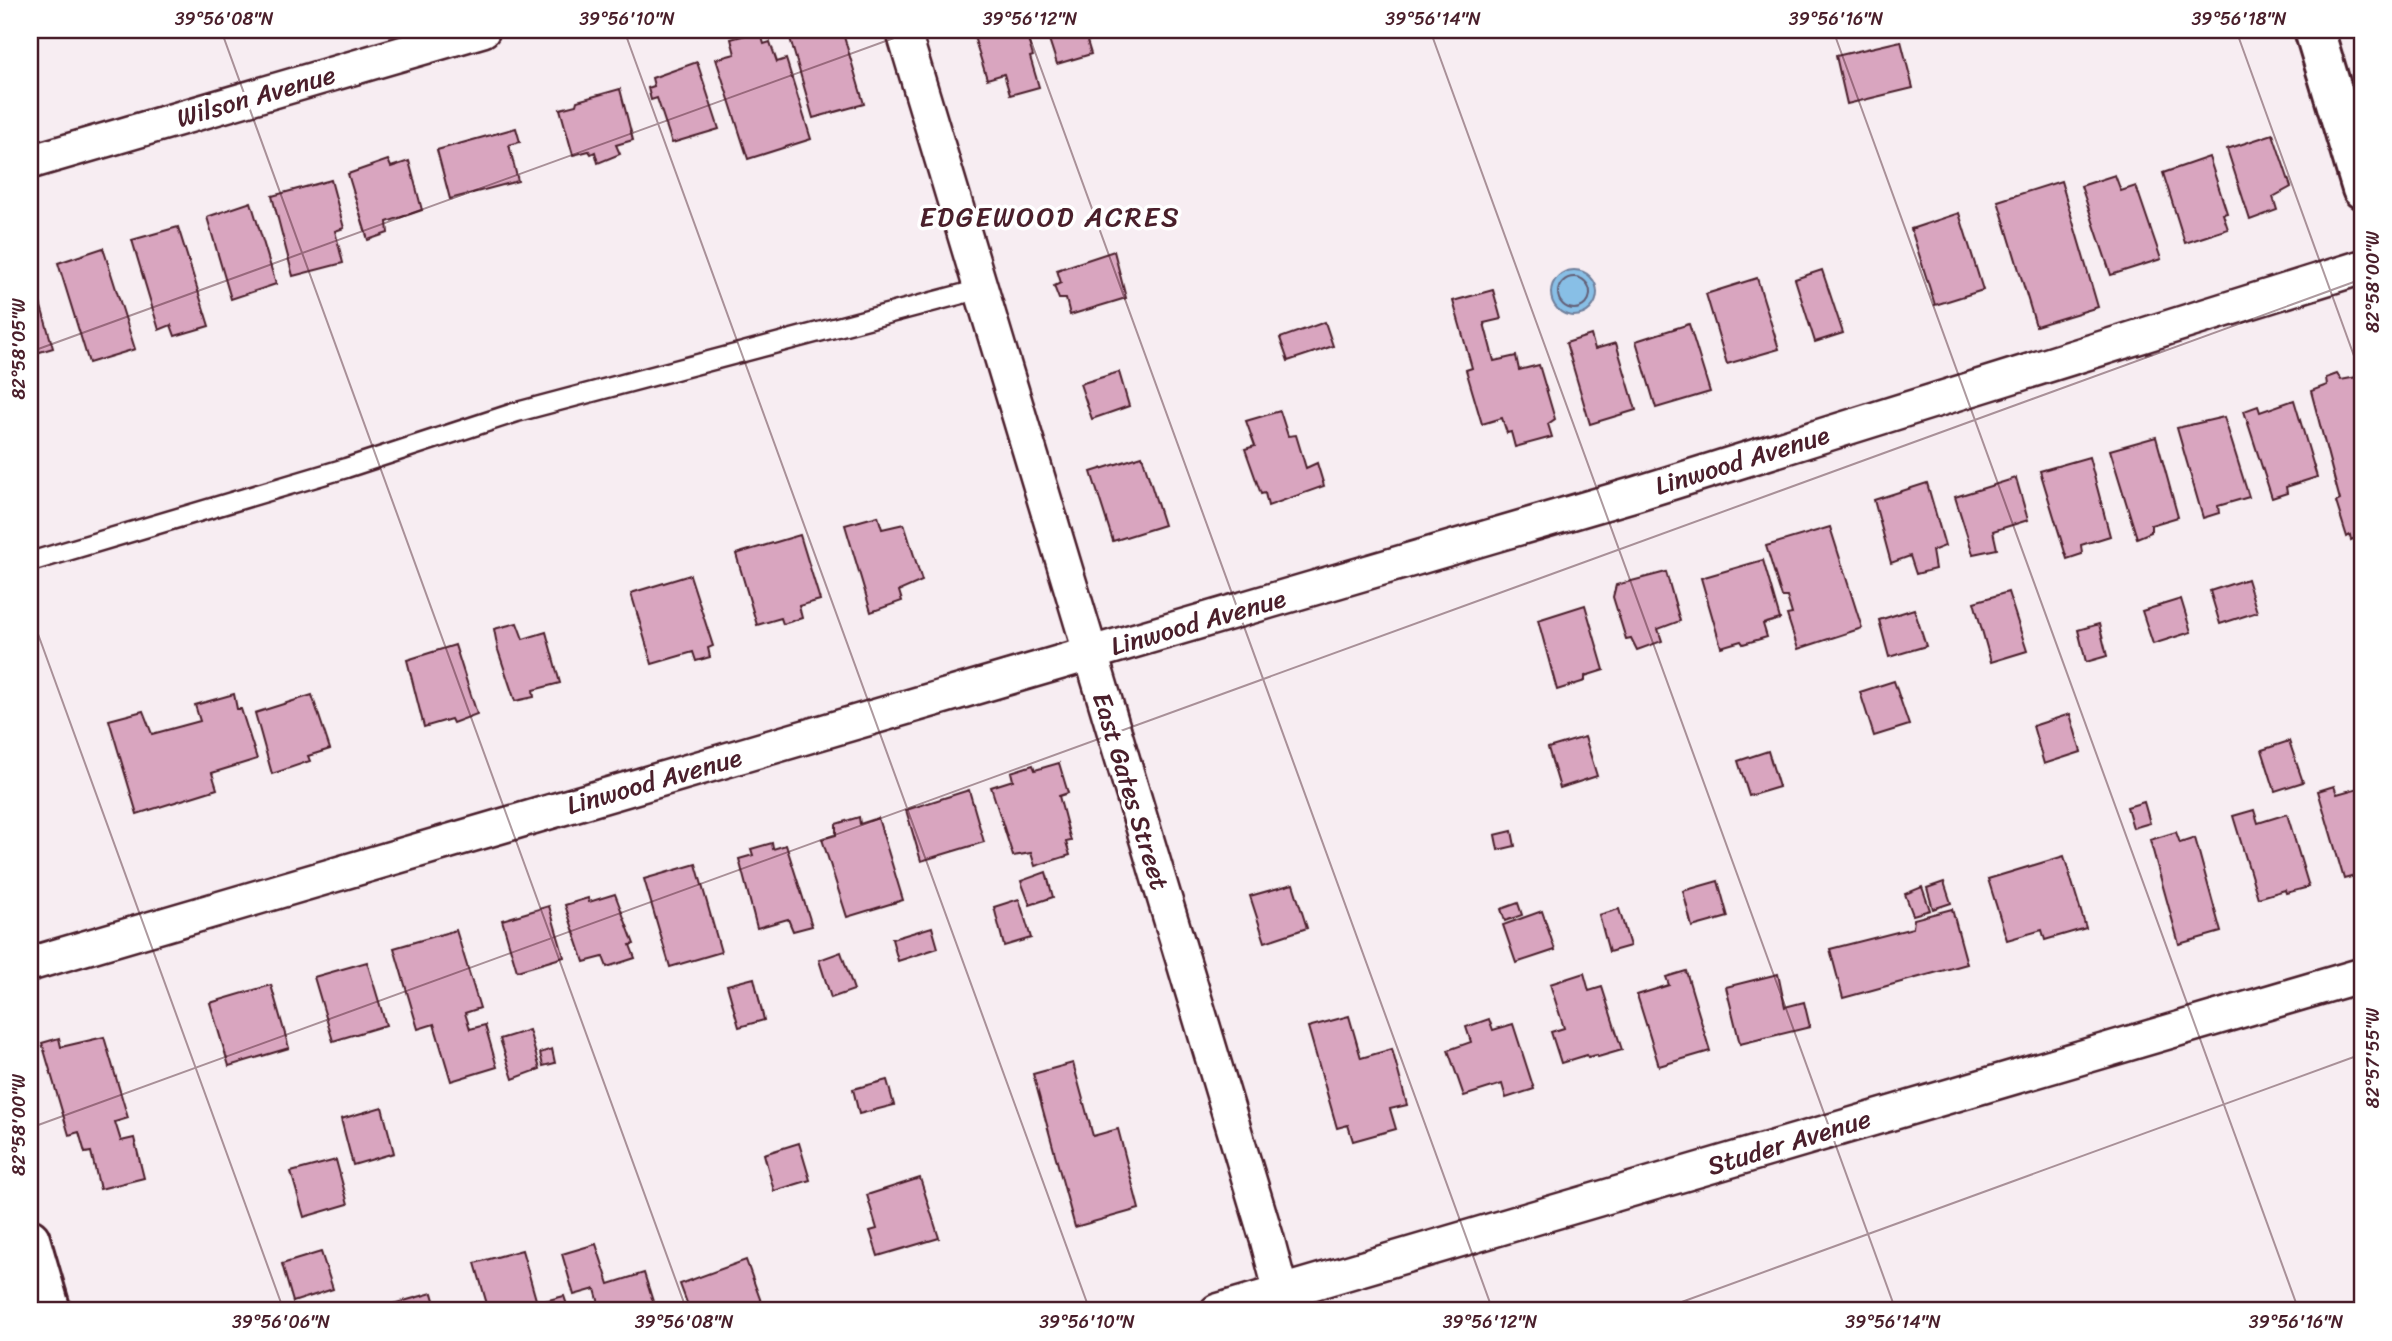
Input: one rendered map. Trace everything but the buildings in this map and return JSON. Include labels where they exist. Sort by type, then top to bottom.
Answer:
[{"type":"street","name":"Wilson Avenue","points":[[30,162],[483,30]]},
{"type":"street","name":"East Gates Street","points":[[903,30],[1267,1239],[1283,1302]]},
{"type":"street","points":[[2314,30],[2362,189]]},
{"type":"street","name":"Linwood Avenue","points":[[30,964],[1635,494],[2362,267]]},
{"type":"street","name":"Studer Avenue","points":[[1217,1311],[1283,1302],[2362,975]]},
{"type":"street","points":[[30,1239],[43,1309]]},
{"type":"lane","points":[[30,562],[346,468],[517,412],[981,289]]},
{"type":"water","points":[[1574,270],[1590,277],[1597,293],[1590,309],[1574,316],[1558,309],[1551,293],[1558,277]]},
{"type":"district","name":"EDGEWOOD ACRES","points":[[1050,216]]}]
